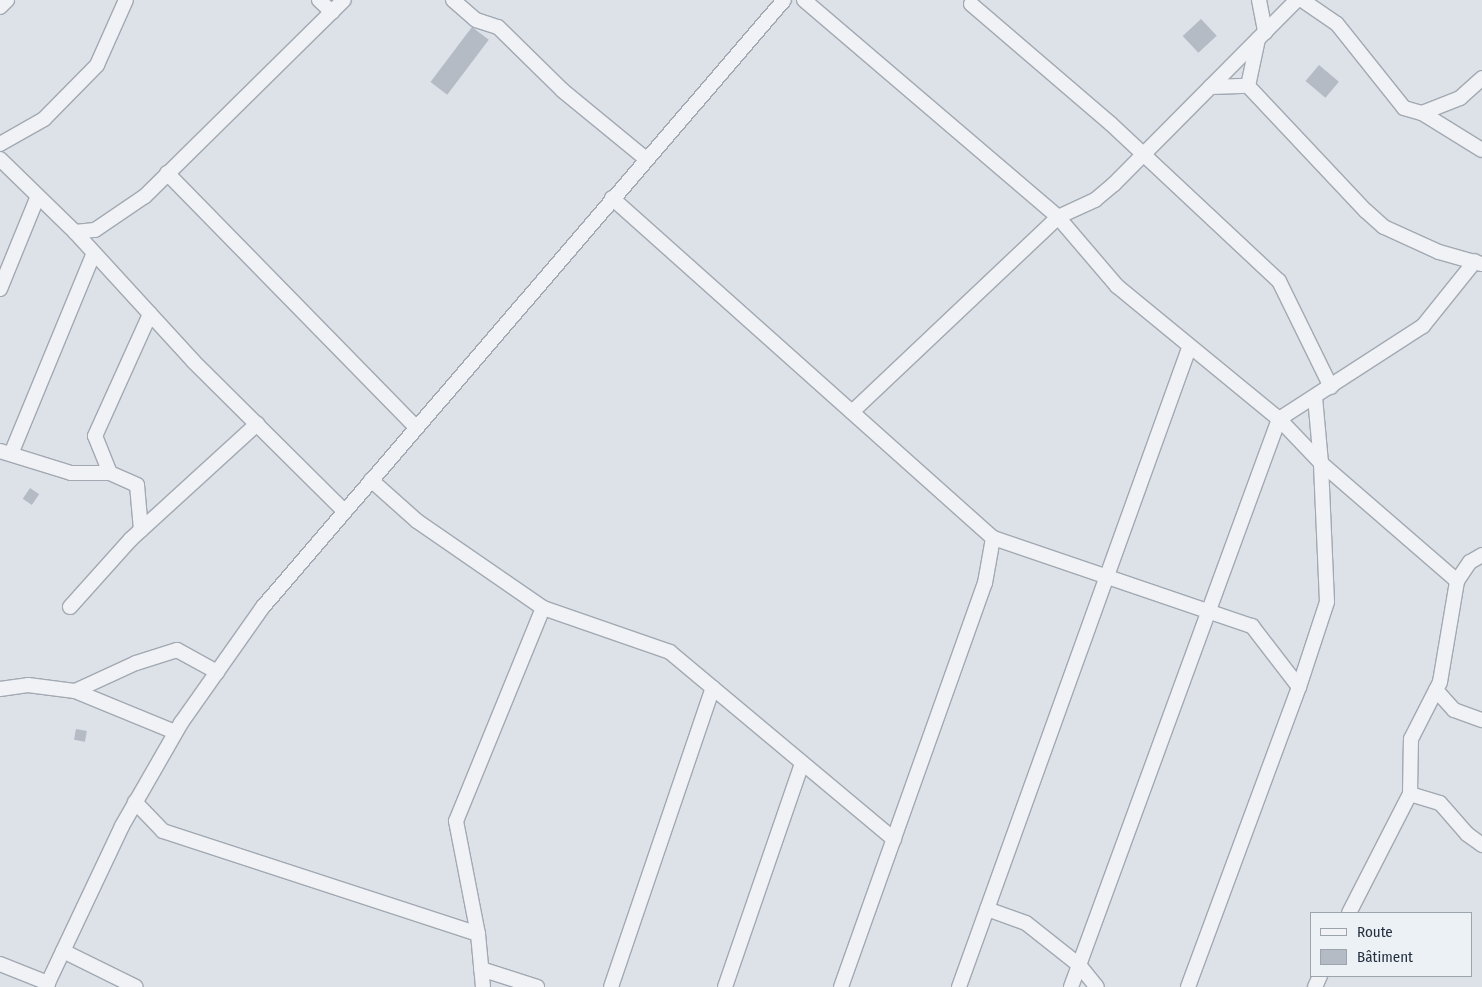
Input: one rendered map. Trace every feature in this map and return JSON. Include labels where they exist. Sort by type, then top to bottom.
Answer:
[{"type":"street","points":[[0,7],[7,0]]},
{"type":"street","points":[[0,144],[44,119],[97,65],[126,0]]},
{"type":"street","points":[[319,0],[332,12]]},
{"type":"street","points":[[75,232],[96,230],[111,222],[145,196],[344,0]]},
{"type":"street","points":[[453,0],[476,20],[498,27],[562,90],[646,159]]},
{"type":"street","points":[[0,964],[47,985],[135,802],[175,732],[262,608],[612,198],[784,0]]},
{"type":"street","points":[[804,0],[1058,217],[1117,286],[1190,348],[1279,419],[1321,463],[1457,581]]},
{"type":"street","points":[[1248,86],[1262,35],[1259,0]]},
{"type":"street","points":[[852,412],[1058,217],[1095,200],[1144,154],[1297,0]]},
{"type":"street","points":[[1302,0],[1337,24],[1404,108],[1422,113],[1482,150]]},
{"type":"street","points":[[971,4],[1144,154],[1279,281],[1331,387]]},
{"type":"street","points":[[1422,113],[1460,98],[1482,78]]},
{"type":"street","points":[[1071,987],[1206,610],[1279,419],[1331,387],[1352,370],[1423,326],[1478,263],[1439,252],[1384,227],[1248,86],[1210,87]]},
{"type":"street","points":[[0,159],[75,232],[150,314],[344,511]]},
{"type":"street","points":[[167,173],[416,427]]},
{"type":"street","points":[[0,290],[38,196]]},
{"type":"street","points":[[612,198],[993,538],[1252,626],[1299,687]]},
{"type":"street","points":[[94,253],[6,452],[71,473],[110,473],[137,485],[141,530]]},
{"type":"street","points":[[110,473],[95,436],[150,314]]},
{"type":"street","points":[[959,987],[1190,348]]},
{"type":"street","points":[[1188,987],[1299,687],[1327,602],[1321,463],[1315,397]]},
{"type":"street","points":[[70,607],[141,530],[257,424]]},
{"type":"street","points":[[371,480],[417,521],[543,608],[670,652],[894,839]]},
{"type":"street","points":[[841,987],[985,583],[993,538]]},
{"type":"street","points":[[1350,912],[1410,794],[1411,739],[1440,682],[1457,581],[1470,562],[1482,555]]},
{"type":"street","points":[[483,987],[478,934],[456,822],[543,608]]},
{"type":"street","points":[[75,691],[136,663],[177,650],[217,672]]},
{"type":"street","points":[[0,690],[28,685],[75,691],[175,732]]},
{"type":"street","points":[[611,987],[714,688]]},
{"type":"street","points":[[1436,690],[1454,710],[1482,720]]},
{"type":"street","points":[[725,987],[802,763]]},
{"type":"street","points":[[1410,794],[1440,802],[1467,834],[1482,845]]},
{"type":"street","points":[[135,802],[163,831],[478,934]]},
{"type":"street","points":[[987,909],[1026,923],[1080,965],[1097,987]]},
{"type":"street","points":[[63,951],[136,987]]},
{"type":"street","points":[[481,969],[537,987]]},
{"type":"building","points":[[1201,19],[1217,36],[1198,53],[1183,36]]},
{"type":"building","points":[[472,27],[489,40],[447,95],[430,82]]},
{"type":"building","points":[[1319,65],[1339,82],[1325,98],[1306,81]]},
{"type":"building","points":[[30,488],[39,494],[32,505],[23,499]]},
{"type":"building","points":[[76,729],[87,731],[85,742],[74,740]]}]
